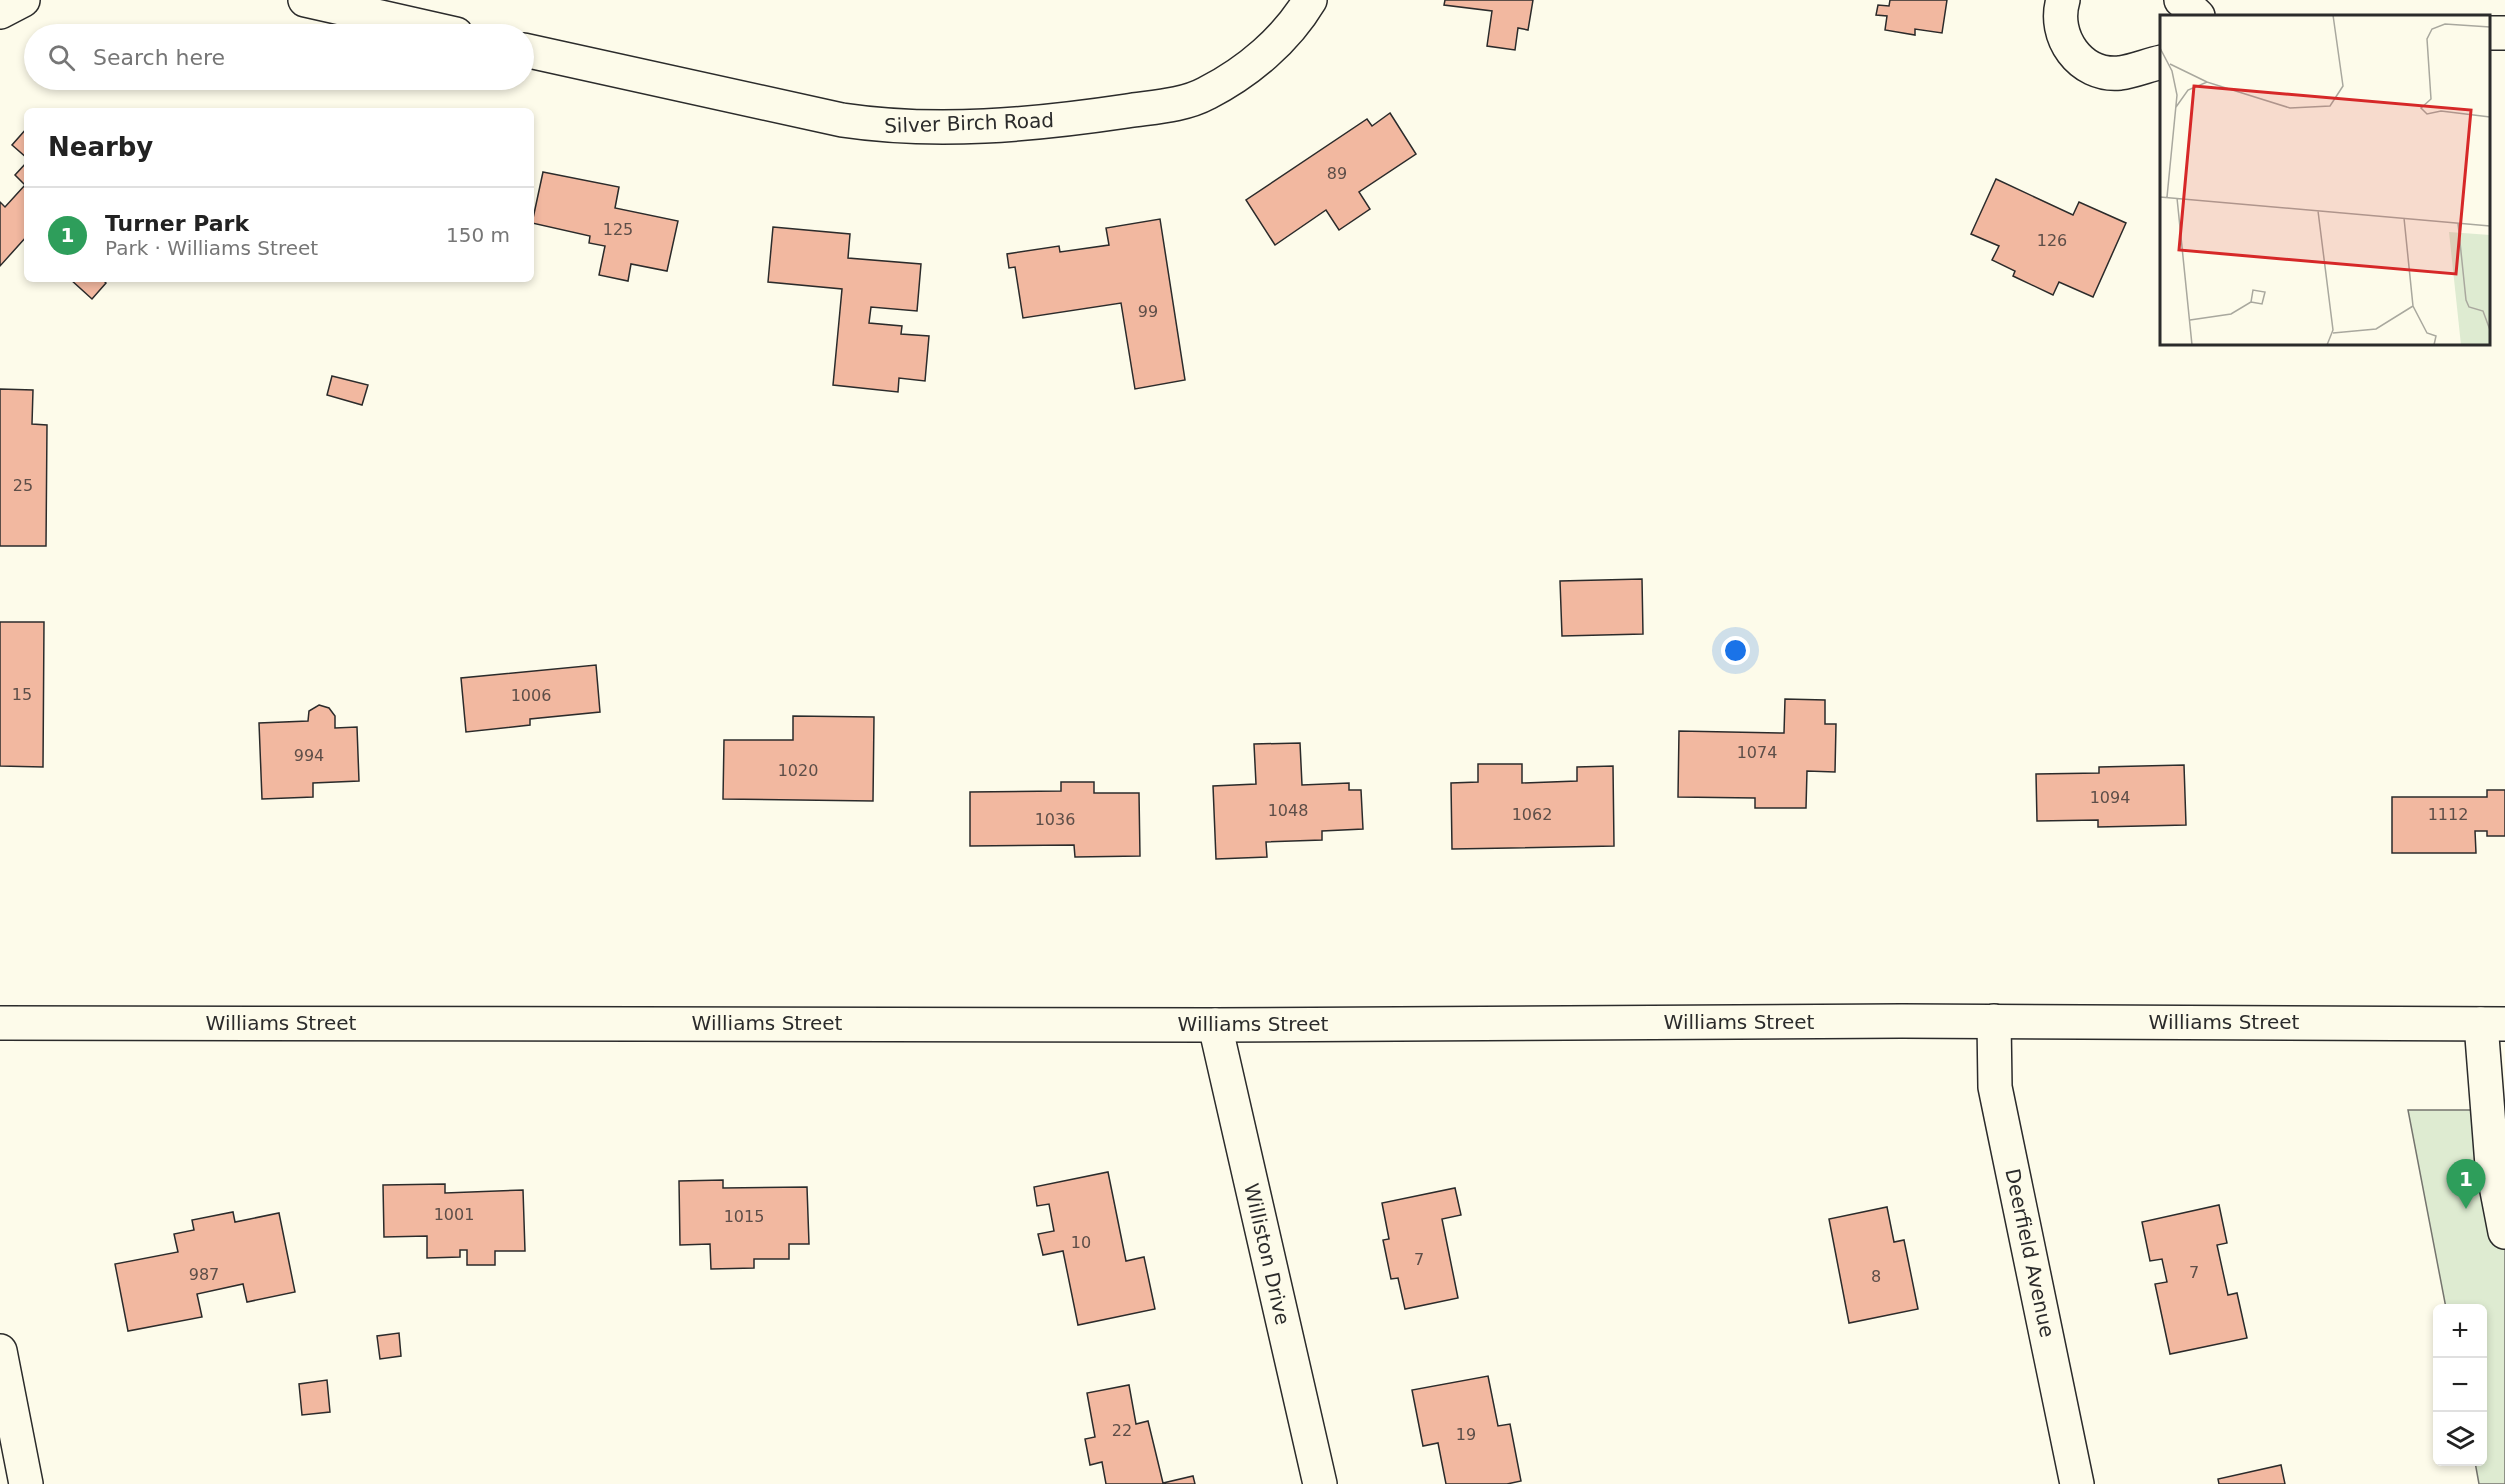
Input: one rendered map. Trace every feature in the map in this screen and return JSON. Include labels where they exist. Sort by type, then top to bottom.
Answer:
[{"type":"main road","points":[[0,12],[23,0]]},
{"type":"main road","points":[[305,0],[412,24]]},
{"type":"main road","name":"Silver Birch Road","points":[[534,52],[842,120],[900,127],[992,126],[1072,119],[1175,104],[1205,94],[1258,60],[1293,23],[1310,0]]},
{"type":"main road","points":[[2063,0],[2059,20],[2062,32],[2067,44],[2083,62],[2104,72],[2120,73],[2160,63]]},
{"type":"main road","points":[[2181,0],[2197,15]]},
{"type":"main road","name":"Williams Street","points":[[0,1023],[1215,1024],[1994,1021],[2493,1024]]},
{"type":"main road","name":"Deerfield Avenue","points":[[1994,1021],[1995,1087],[2077,1484]]},
{"type":"main road","name":"Williston Drive","points":[[1215,1024],[1320,1484]]},
{"type":"main road","points":[[2493,1024],[2492,1165],[2505,1232]]},
{"type":"main road","points":[[0,1351],[26,1484]]},
{"type":"green space","points":[[2408,1110],[2505,1110],[2505,1484],[2479,1484],[2476,1466],[2487,1466],[2487,1304],[2445,1304]]},
{"type":"building","points":[[1445,0],[1533,0],[1528,30],[1518,28],[1515,50],[1487,46],[1492,11],[1444,5]]},
{"type":"building","points":[[1890,0],[1947,0],[1942,33],[1915,29],[1915,35],[1885,30],[1887,16],[1876,15],[1878,5],[1889,6]]},
{"type":"building","points":[[1390,113],[1416,154],[1359,192],[1370,209],[1339,230],[1326,210],[1275,245],[1246,200],[1367,119],[1372,126]]},
{"type":"building","points":[[24,131],[24,155],[12,145]]},
{"type":"building","points":[[24,165],[24,184],[15,175]]},
{"type":"building","points":[[543,172],[619,187],[615,208],[678,221],[667,271],[631,264],[628,281],[599,275],[605,246],[589,243],[590,236],[534,223]]},
{"type":"building","points":[[1996,179],[2073,215],[2079,202],[2126,223],[2093,297],[2059,282],[2053,295],[2013,276],[2015,271],[1992,260],[1999,246],[1971,234]]},
{"type":"building","points":[[24,186],[24,239],[0,266],[0,202],[5,207]]},
{"type":"building","points":[[1160,219],[1185,380],[1135,389],[1121,303],[1023,318],[1015,267],[1009,268],[1007,254],[1059,246],[1060,252],[1109,245],[1106,228]]},
{"type":"building","points":[[773,227],[850,234],[848,258],[921,264],[917,311],[871,307],[869,323],[902,326],[901,334],[929,336],[925,381],[899,378],[898,392],[833,385],[842,289],[768,282]]},
{"type":"building","points":[[73,282],[105,282],[92,299]]},
{"type":"building","points":[[332,376],[368,385],[362,405],[327,395]]},
{"type":"building","points":[[0,389],[33,390],[32,424],[47,425],[46,546],[0,546]]},
{"type":"building","points":[[1642,579],[1643,634],[1562,636],[1560,581]]},
{"type":"building","points":[[0,622],[44,622],[43,767],[0,766]]},
{"type":"building","points":[[596,665],[600,712],[530,719],[530,725],[466,732],[461,678]]},
{"type":"building","points":[[1785,699],[1825,700],[1825,724],[1836,724],[1835,772],[1807,771],[1806,808],[1755,808],[1755,798],[1678,797],[1679,731],[1784,733]]},
{"type":"building","points":[[319,705],[329,708],[335,716],[335,728],[357,727],[359,781],[313,783],[313,797],[262,799],[259,723],[308,721],[309,711]]},
{"type":"building","points":[[793,716],[874,717],[873,801],[723,799],[724,740],[793,740]]},
{"type":"building","points":[[1300,743],[1302,785],[1349,783],[1349,790],[1361,790],[1363,829],[1322,831],[1322,840],[1266,842],[1267,857],[1216,859],[1213,786],[1256,784],[1254,744]]},
{"type":"building","points":[[1478,764],[1522,764],[1522,783],[1577,781],[1577,767],[1613,766],[1614,846],[1452,849],[1451,783],[1478,782]]},
{"type":"building","points":[[2184,765],[2186,825],[2098,827],[2098,820],[2037,821],[2036,774],[2099,773],[2099,767]]},
{"type":"building","points":[[1061,782],[1094,782],[1094,793],[1139,793],[1140,856],[1075,857],[1074,845],[970,846],[970,792],[1061,791]]},
{"type":"building","points":[[2487,790],[2505,790],[2505,836],[2487,836],[2487,831],[2475,831],[2476,853],[2392,853],[2392,797],[2487,797]]},
{"type":"building","points":[[1108,1172],[1126,1261],[1144,1257],[1155,1309],[1078,1325],[1063,1251],[1043,1255],[1038,1234],[1054,1231],[1049,1204],[1037,1206],[1034,1187]]},
{"type":"building","points":[[723,1180],[723,1188],[807,1187],[809,1244],[789,1244],[789,1259],[754,1259],[754,1268],[711,1269],[710,1244],[680,1245],[679,1181]]},
{"type":"building","points":[[445,1184],[445,1193],[523,1190],[525,1251],[495,1251],[495,1265],[467,1265],[467,1250],[460,1250],[460,1257],[427,1258],[427,1236],[384,1237],[383,1185]]},
{"type":"building","points":[[1455,1188],[1461,1215],[1442,1219],[1458,1298],[1405,1309],[1398,1278],[1391,1279],[1383,1240],[1389,1239],[1382,1203]]},
{"type":"building","points":[[2219,1205],[2227,1243],[2217,1245],[2228,1295],[2237,1293],[2247,1338],[2170,1354],[2155,1284],[2167,1282],[2162,1259],[2150,1261],[2142,1222]]},
{"type":"building","points":[[1887,1207],[1894,1242],[1904,1240],[1918,1309],[1849,1323],[1829,1219]]},
{"type":"building","points":[[233,1212],[235,1222],[279,1213],[295,1292],[247,1302],[243,1284],[197,1294],[202,1317],[128,1331],[115,1264],[178,1252],[174,1234],[194,1230],[192,1220]]},
{"type":"building","points":[[399,1333],[401,1356],[380,1359],[377,1336]]},
{"type":"building","points":[[1488,1376],[1498,1426],[1510,1424],[1521,1481],[1507,1484],[1446,1484],[1438,1443],[1423,1446],[1412,1390]]},
{"type":"building","points":[[327,1380],[330,1412],[302,1415],[299,1384]]},
{"type":"building","points":[[1129,1385],[1136,1424],[1148,1421],[1163,1483],[1193,1476],[1195,1484],[1106,1484],[1102,1462],[1090,1465],[1085,1439],[1095,1437],[1087,1393]]},
{"type":"building","points":[[2281,1465],[2285,1484],[2219,1484],[2218,1479]]},
{"type":"place","name":"Turner Park","points":[[2466,1209]]}]
